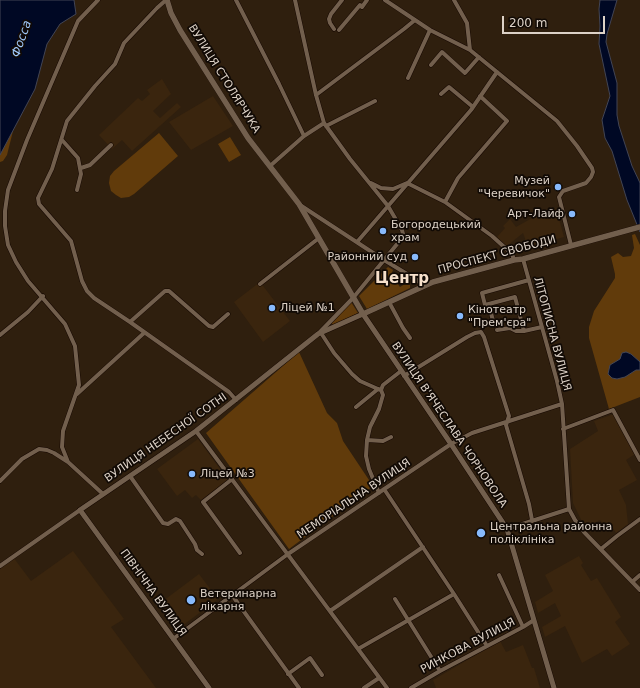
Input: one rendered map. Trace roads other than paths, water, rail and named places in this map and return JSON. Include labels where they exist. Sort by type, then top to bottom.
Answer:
[{"type":"main road","name":"ВУЛИЦЯ СТОЛЯРЧУКА","points":[[166,0],[180,30],[248,138],[299,204],[352,298],[363,314]]},
{"type":"main road","name":"ПРОСПЕКТ СВОБОДИ","points":[[363,314],[423,286],[514,260],[523,259],[640,227]]},
{"type":"street","points":[[68,462],[62,447],[62,436],[79,385],[75,346],[66,324],[24,275],[16,262],[8,245],[5,226],[7,196],[27,140],[78,21],[98,0]]},
{"type":"street","points":[[166,0],[124,44],[115,64],[67,121],[52,169],[38,198],[39,204],[70,241],[82,281],[87,291],[94,298],[229,392],[236,400]]},
{"type":"street","points":[[236,0],[304,136]]},
{"type":"street","points":[[295,0],[316,95],[325,124],[350,159],[388,206],[403,234],[402,238],[384,260],[319,334],[352,374],[360,381],[380,389],[383,395],[379,410],[370,427],[366,456],[369,469],[379,493]]},
{"type":"street","points":[[342,0],[330,14],[329,19],[330,23],[337,29],[368,0]]},
{"type":"street","points":[[385,0],[430,30],[470,50],[557,121],[578,146],[593,172],[586,183],[563,191],[559,197],[571,245]]},
{"type":"street","points":[[454,0],[467,23],[470,50]]},
{"type":"street","points":[[316,95],[415,20]]},
{"type":"street","points":[[408,78],[430,30]]},
{"type":"street","points":[[431,65],[442,52],[465,72],[479,57]]},
{"type":"street","points":[[357,242],[473,107],[497,72]]},
{"type":"street","points":[[441,94],[450,88],[473,107]]},
{"type":"street","points":[[445,202],[458,178],[507,122],[480,96]]},
{"type":"street","points":[[270,166],[304,136],[325,124],[375,101]]},
{"type":"street","points":[[62,140],[78,158],[82,174],[77,190]]},
{"type":"street","points":[[81,168],[90,165],[111,145]]},
{"type":"street","points":[[369,182],[380,188],[393,189],[407,183],[445,202],[492,236],[512,254],[514,260]]},
{"type":"street","points":[[299,204],[417,280],[423,286]]},
{"type":"street","points":[[311,224],[312,221],[319,218]]},
{"type":"street","points":[[260,284],[319,238]]},
{"type":"street","name":"ЛІТОПИСНА ВУЛИЦЯ","points":[[523,259],[562,404],[569,509]]},
{"type":"street","points":[[524,331],[514,297],[485,305],[482,293],[529,280]]},
{"type":"street","points":[[130,322],[165,291],[169,291],[208,326],[213,327],[228,314]]},
{"type":"street","points":[[0,335],[28,312],[43,296]]},
{"type":"street","points":[[389,302],[410,338]]},
{"type":"street","points":[[489,305],[494,325]]},
{"type":"street","name":"ВУЛИЦЯ НЕБЕСНОЇ СОТНІ","points":[[0,566],[196,431],[319,334],[363,314]]},
{"type":"street","name":"ВУЛИЦЯ В'ЯЧЕСЛАВА ЧОРНОВОЛА","points":[[363,314],[507,529],[554,688]]},
{"type":"street","points":[[497,330],[510,328],[516,331],[524,331],[542,327]]},
{"type":"street","points":[[356,407],[380,389],[383,385],[402,373],[467,337],[481,332],[509,416],[506,425],[529,504],[532,520]]},
{"type":"street","points":[[75,396],[144,333]]},
{"type":"street","name":"МЕМОРІАЛЬНА ВУЛИЦЯ","points":[[173,639],[288,554],[451,444],[472,432],[562,404]]},
{"type":"street","points":[[563,428],[613,410],[640,460]]},
{"type":"street","points":[[196,431],[387,688]]},
{"type":"street","points":[[367,440],[383,440],[392,437]]},
{"type":"street","points":[[0,481],[22,459],[38,449],[47,450],[68,462],[103,494]]},
{"type":"street","points":[[130,476],[163,523],[168,524],[176,519],[180,521],[195,544],[197,550],[202,554]]},
{"type":"street","points":[[232,480],[203,502],[240,553]]},
{"type":"street","points":[[384,489],[424,547],[487,646]]},
{"type":"street","points":[[507,529],[569,509],[575,520],[640,590]]},
{"type":"street","name":"ПІВНІЧНА ВУЛИЦЯ","points":[[80,510],[209,688]]},
{"type":"street","points":[[601,549],[640,519]]},
{"type":"street","points":[[330,611],[424,547]]},
{"type":"street","points":[[499,575],[524,627]]},
{"type":"street","points":[[632,582],[640,575]]},
{"type":"street","points":[[358,649],[454,594]]},
{"type":"street","points":[[232,595],[299,688]]},
{"type":"street","points":[[395,599],[440,671]]},
{"type":"street","name":"РИНКОВА ВУЛИЦЯ","points":[[411,688],[524,627],[534,620]]},
{"type":"street","points":[[288,674],[310,658],[322,674]]},
{"type":"street","points":[[364,688],[379,678]]},
{"type":"water","name":"Фосса","points":[[0,0],[74,0],[76,14],[60,24],[47,44],[35,89],[0,155]]},
{"type":"water","points":[[600,0],[617,0],[606,42],[617,83],[617,115],[619,126],[632,166],[640,183],[640,232],[627,200],[612,151],[605,138],[602,120],[610,96],[599,44]]},
{"type":"water","points":[[626,352],[631,354],[640,362],[640,370],[636,370],[625,377],[617,379],[612,378],[608,374],[610,365],[620,359],[622,353]]},
{"type":"place","name":"Музей \"Черевичок\"","points":[[558,187]]},
{"type":"place","name":"Арт-Лайф","points":[[572,214]]},
{"type":"place","name":"Богородецький храм","points":[[383,231]]},
{"type":"place","name":"Районний суд","points":[[415,257]]},
{"type":"place","name":"Ліцей №1","points":[[272,308]]},
{"type":"place","name":"Кінотеатр \"Прем'єра\"","points":[[460,316]]},
{"type":"place","name":"Ліцей №3","points":[[192,474]]},
{"type":"place","name":"Центральна районна поліклініка","points":[[481,533]]},
{"type":"place","name":"Ветеринарна лікарня","points":[[191,600]]},
{"type":"district","name":"Центр","points":[[402,279]]}]
